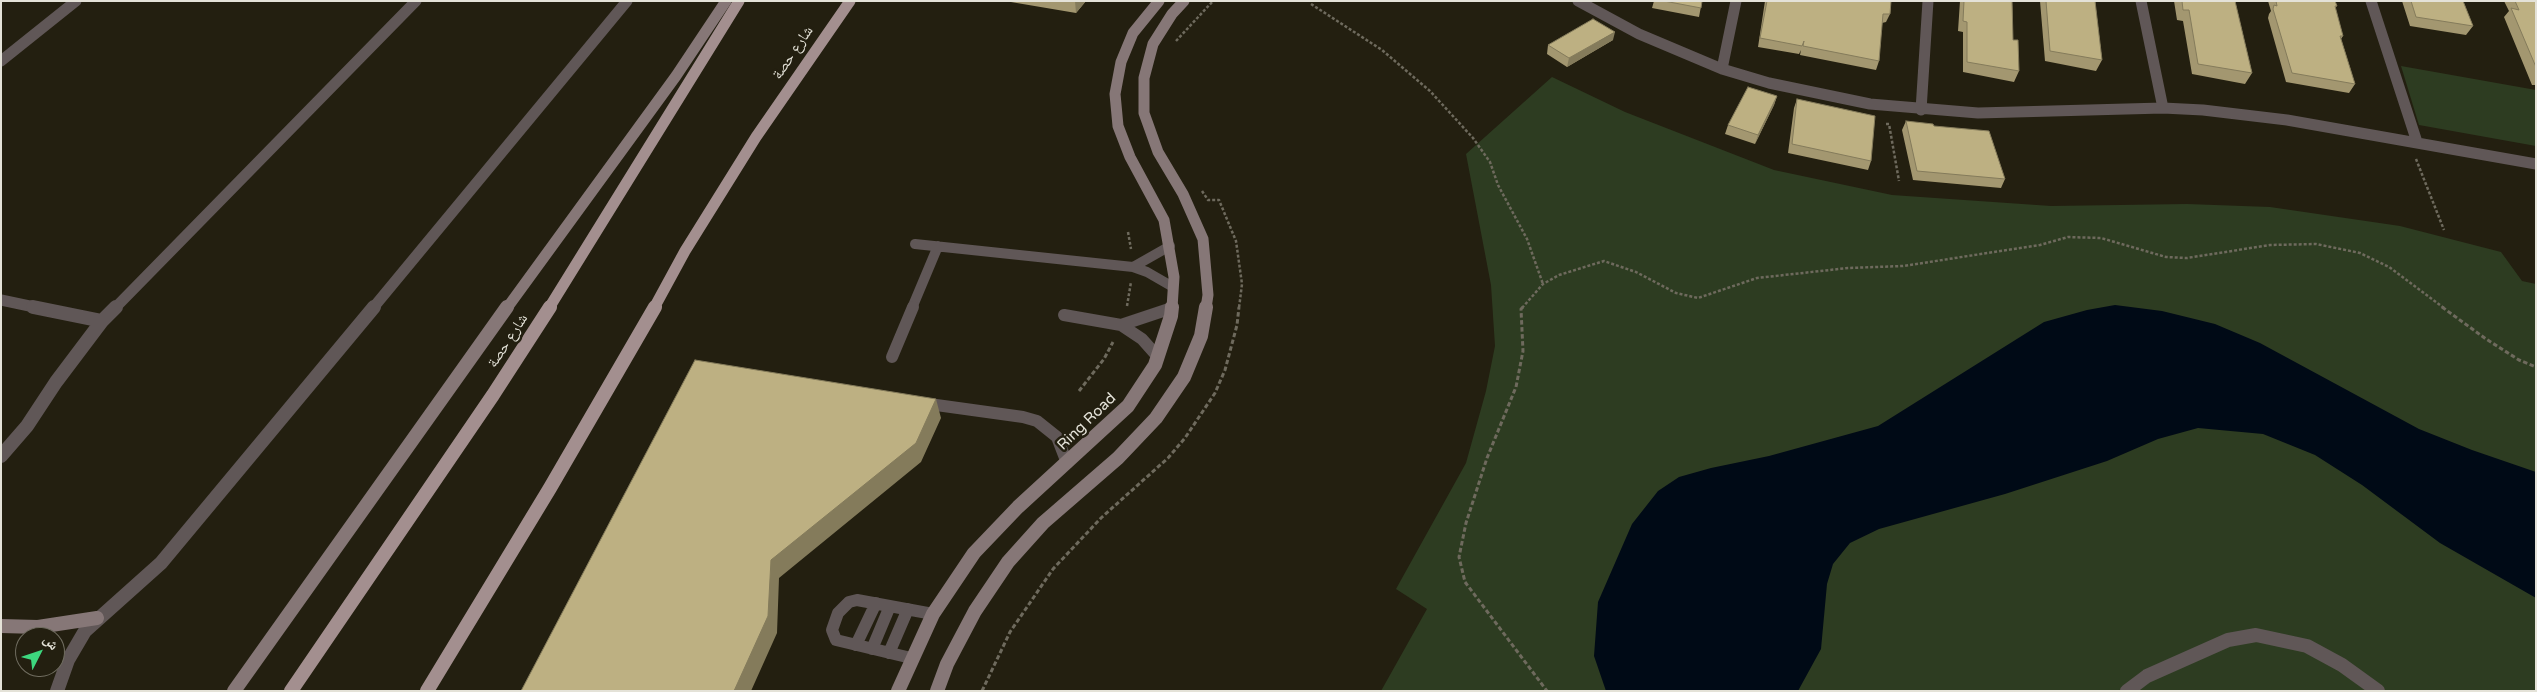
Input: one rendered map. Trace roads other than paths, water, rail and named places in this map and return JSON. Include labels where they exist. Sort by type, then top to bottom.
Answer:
[{"type":"main road","name":"شارع حصة","points":[[291,691],[514,362],[740,1]]},
{"type":"main road","name":"شارع حصة","points":[[427,691],[637,340],[685,251],[756,137],[850,1]]},
{"type":"street","points":[[1,61],[76,1]]},
{"type":"street","points":[[1,456],[27,426],[56,382],[102,321],[416,1]]},
{"type":"street","points":[[57,691],[76,646],[98,618],[161,564],[627,1]]},
{"type":"street","points":[[234,691],[557,237],[676,76],[726,1]]},
{"type":"street","name":"Ring Road","points":[[898,691],[911,658],[933,614],[974,553],[1018,507],[1128,406],[1155,365],[1168,329],[1172,308],[1173,287],[1170,246],[1164,220],[1130,157],[1118,126],[1115,94],[1121,62],[1133,33],[1158,1]]},
{"type":"street","points":[[937,691],[947,664],[974,611],[1008,562],[1043,523],[1118,458],[1156,418],[1184,378],[1201,336],[1208,295],[1203,239],[1183,194],[1158,152],[1144,113],[1144,78],[1153,44],[1172,14],[1184,1]]},
{"type":"street","points":[[1578,1],[1638,34],[1722,69],[1794,89],[1870,104],[1921,110],[1987,113],[2163,108],[2244,114],[2417,142],[2536,164]]},
{"type":"street","points":[[1722,69],[1736,1]]},
{"type":"street","points":[[1921,110],[1928,1]]},
{"type":"street","points":[[2141,1],[2163,108]]},
{"type":"street","points":[[2371,1],[2417,142]]},
{"type":"street","points":[[1,300],[102,321]]},
{"type":"street","points":[[1,626],[38,626],[98,618]]},
{"type":"street","points":[[2127,691],[2146,676],[2228,640],[2256,635],[2273,636],[2307,646],[2342,665],[2378,691]]},
{"type":"lane","points":[[915,244],[1133,266],[1173,287]]},
{"type":"lane","points":[[892,357],[938,246]]},
{"type":"lane","points":[[1133,266],[1170,246]]},
{"type":"lane","points":[[1121,325],[1172,308]]},
{"type":"lane","points":[[1064,315],[1121,325],[1142,339],[1158,356]]},
{"type":"lane","points":[[912,402],[1023,417],[1036,421],[1057,437],[1067,463]]},
{"type":"lane","points":[[911,658],[836,640],[832,630],[838,613],[849,602],[857,600],[933,614]]},
{"type":"lane","points":[[856,645],[876,603]]},
{"type":"lane","points":[[872,649],[890,606]]},
{"type":"lane","points":[[889,653],[908,609]]}]
